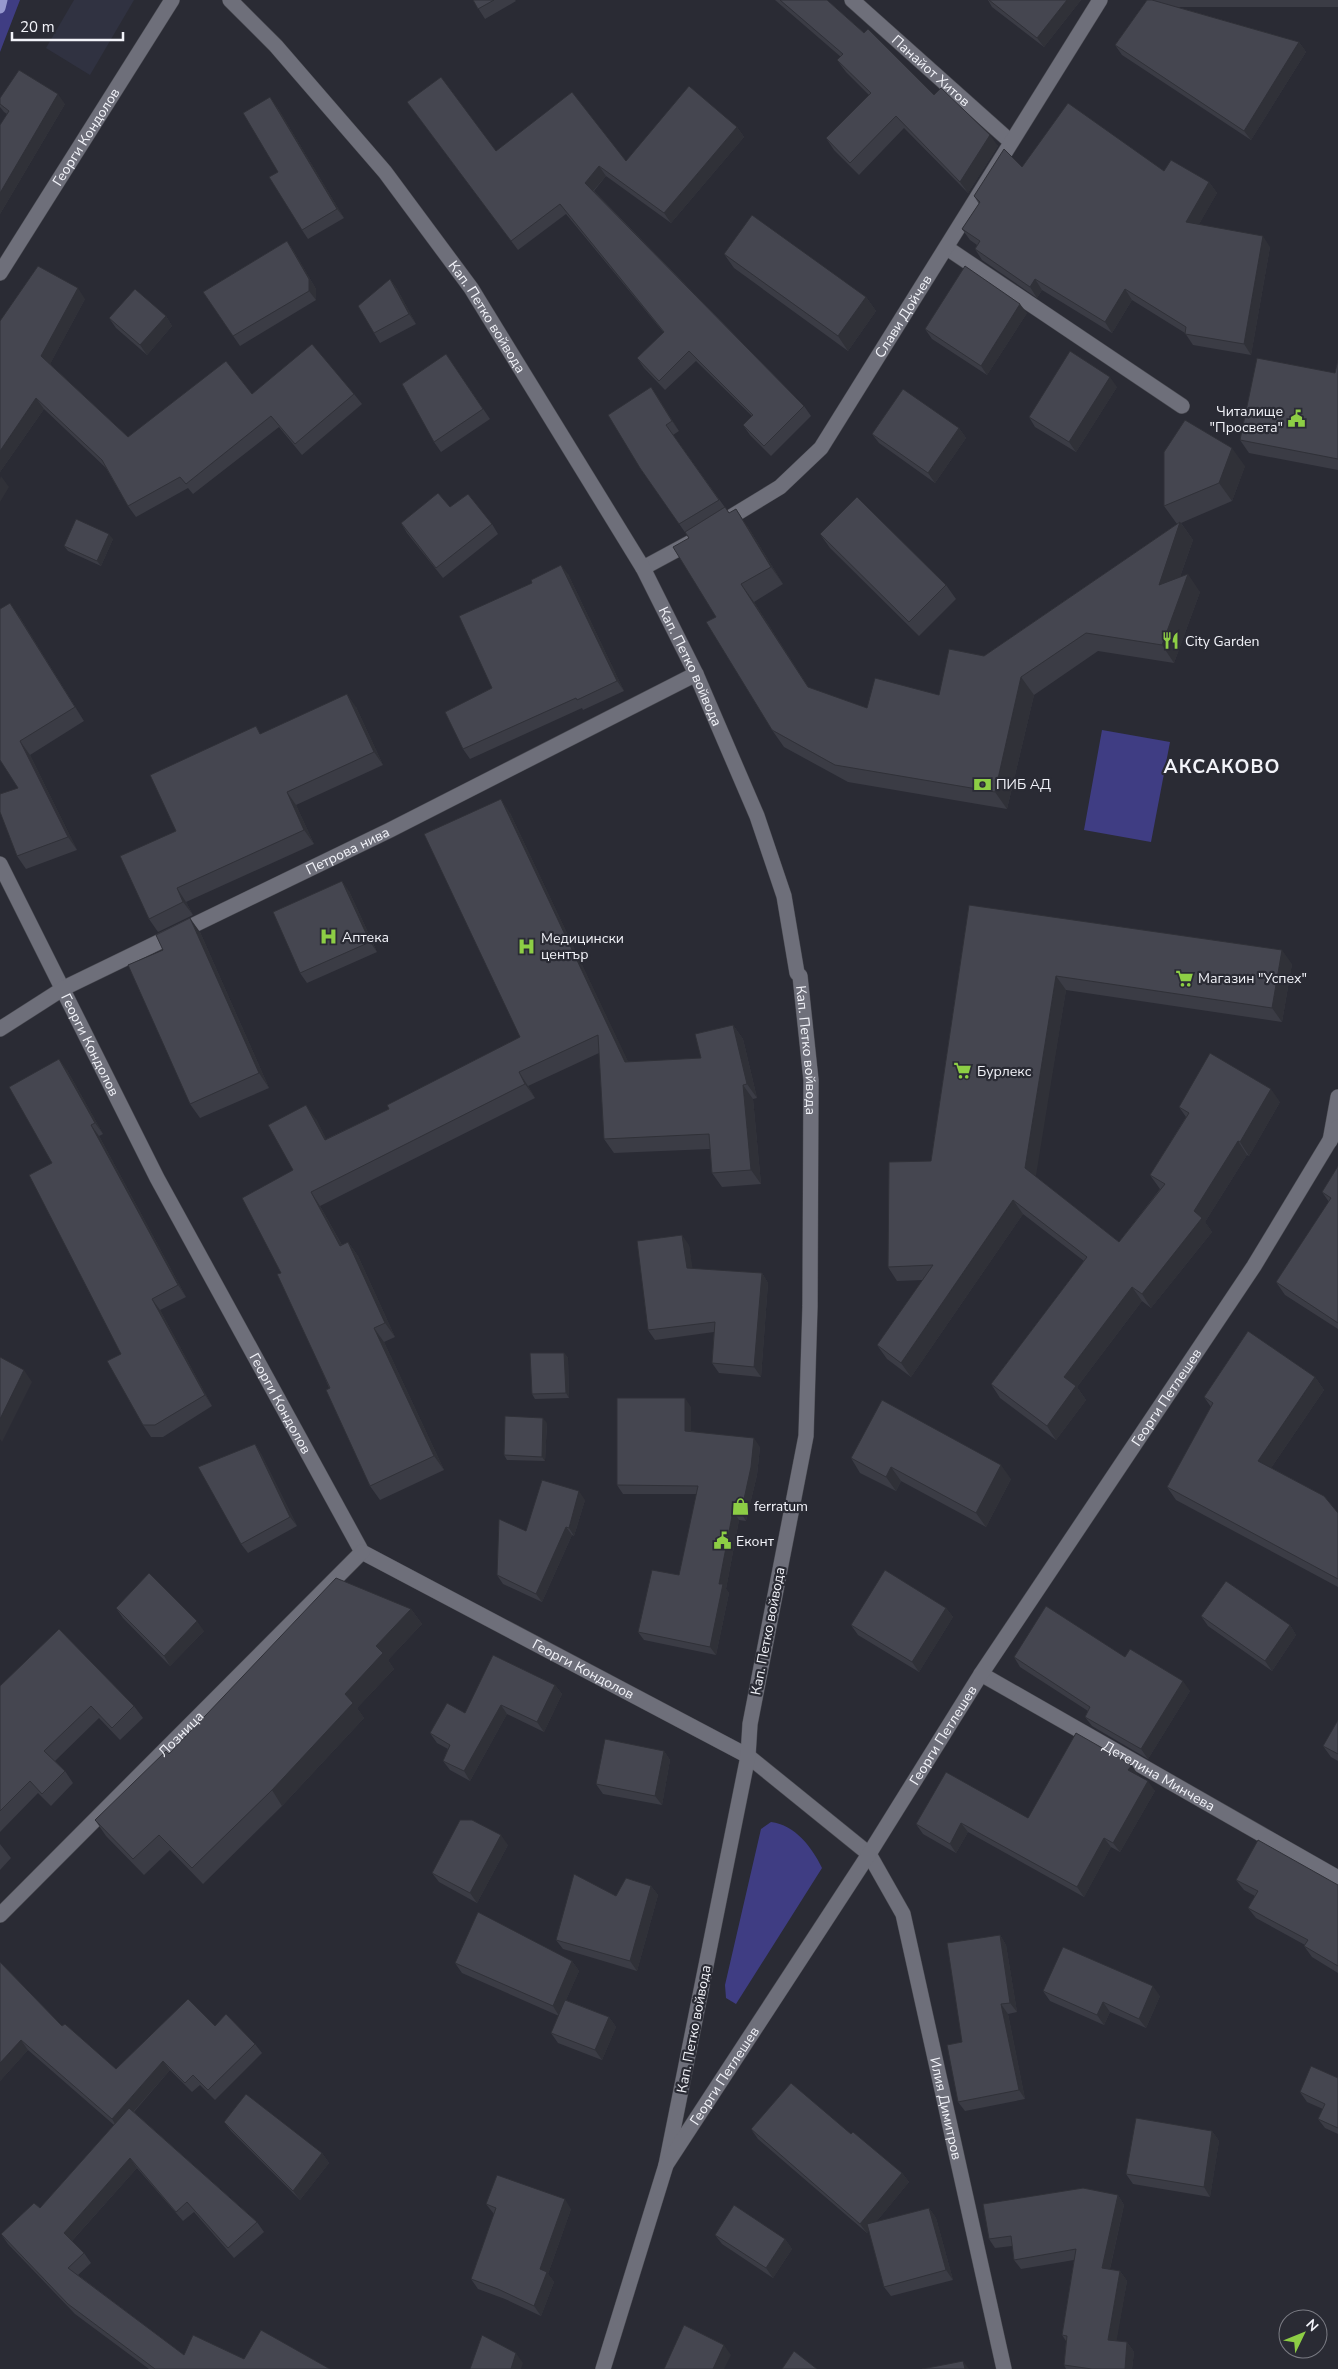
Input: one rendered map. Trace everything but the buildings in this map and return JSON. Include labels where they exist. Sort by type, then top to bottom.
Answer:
[{"type":"street","name":"Георги Кондолов","points":[[0,273],[172,0]]},
{"type":"street","name":"Кап. Петко войвода","points":[[230,0],[276,46],[385,172],[471,288],[643,568],[696,674],[757,816],[784,896],[797,972],[800,976],[811,1080],[810,1306],[806,1436],[750,1724],[748,1756],[666,2165]]},
{"type":"street","name":"Панайот Хитов","points":[[852,0],[1010,142]]},
{"type":"street","name":"Слави Дойчев","points":[[643,568],[677,551],[780,487],[821,448],[1100,0]]},
{"type":"street","points":[[947,248],[1182,406]]},
{"type":"street","name":"Петрова нива","points":[[0,1029],[64,988],[390,830],[696,674]]},
{"type":"street","name":"Георги Кондолов","points":[[0,864],[64,988],[157,1178],[362,1552],[748,1756],[869,1854]]},
{"type":"street","points":[[1330,1142],[1338,1097]]},
{"type":"street","name":"Георги Петлешев","points":[[602,2369],[666,2165],[869,1854],[981,1674],[1254,1266],[1338,1127]]},
{"type":"street","name":"Лозница","points":[[0,1915],[362,1552]]},
{"type":"street","name":"Детелина Минчева","points":[[981,1674],[1338,1878]]},
{"type":"street","name":"Илия Димитров","points":[[869,1854],[903,1914],[1004,2369]]},
{"type":"shaded area","points":[[0,0],[20,0],[0,52]]},
{"type":"shaded area","points":[[74,0],[134,0],[90,75],[46,48]]},
{"type":"shaded area","points":[[1102,730],[1170,742],[1151,842],[1084,830]]},
{"type":"shaded area","points":[[771,1822],[788,1827],[802,1838],[822,1868],[736,2004],[726,1998],[725,1985],[761,1829]]},
{"type":"waterway","points":[[0,8],[2,0]]},
{"type":"place","name":"Читалище \"Просвета\"","points":[[1297,419]]},
{"type":"place","name":"City Garden","points":[[1171,641]]},
{"type":"place","name":"ПИБ АД","points":[[982,784]]},
{"type":"place","name":"Аптека","points":[[328,937]]},
{"type":"place","name":"Медицински център","points":[[527,946]]},
{"type":"place","name":"Магазин \"Успех\"","points":[[1184,978]]},
{"type":"place","name":"Бурлекс","points":[[963,1071]]},
{"type":"place","name":"ferratum","points":[[740,1506]]},
{"type":"place","name":"Еконт","points":[[722,1541]]},
{"type":"district","name":"АКСАКОВО","points":[[1222,767]]}]
